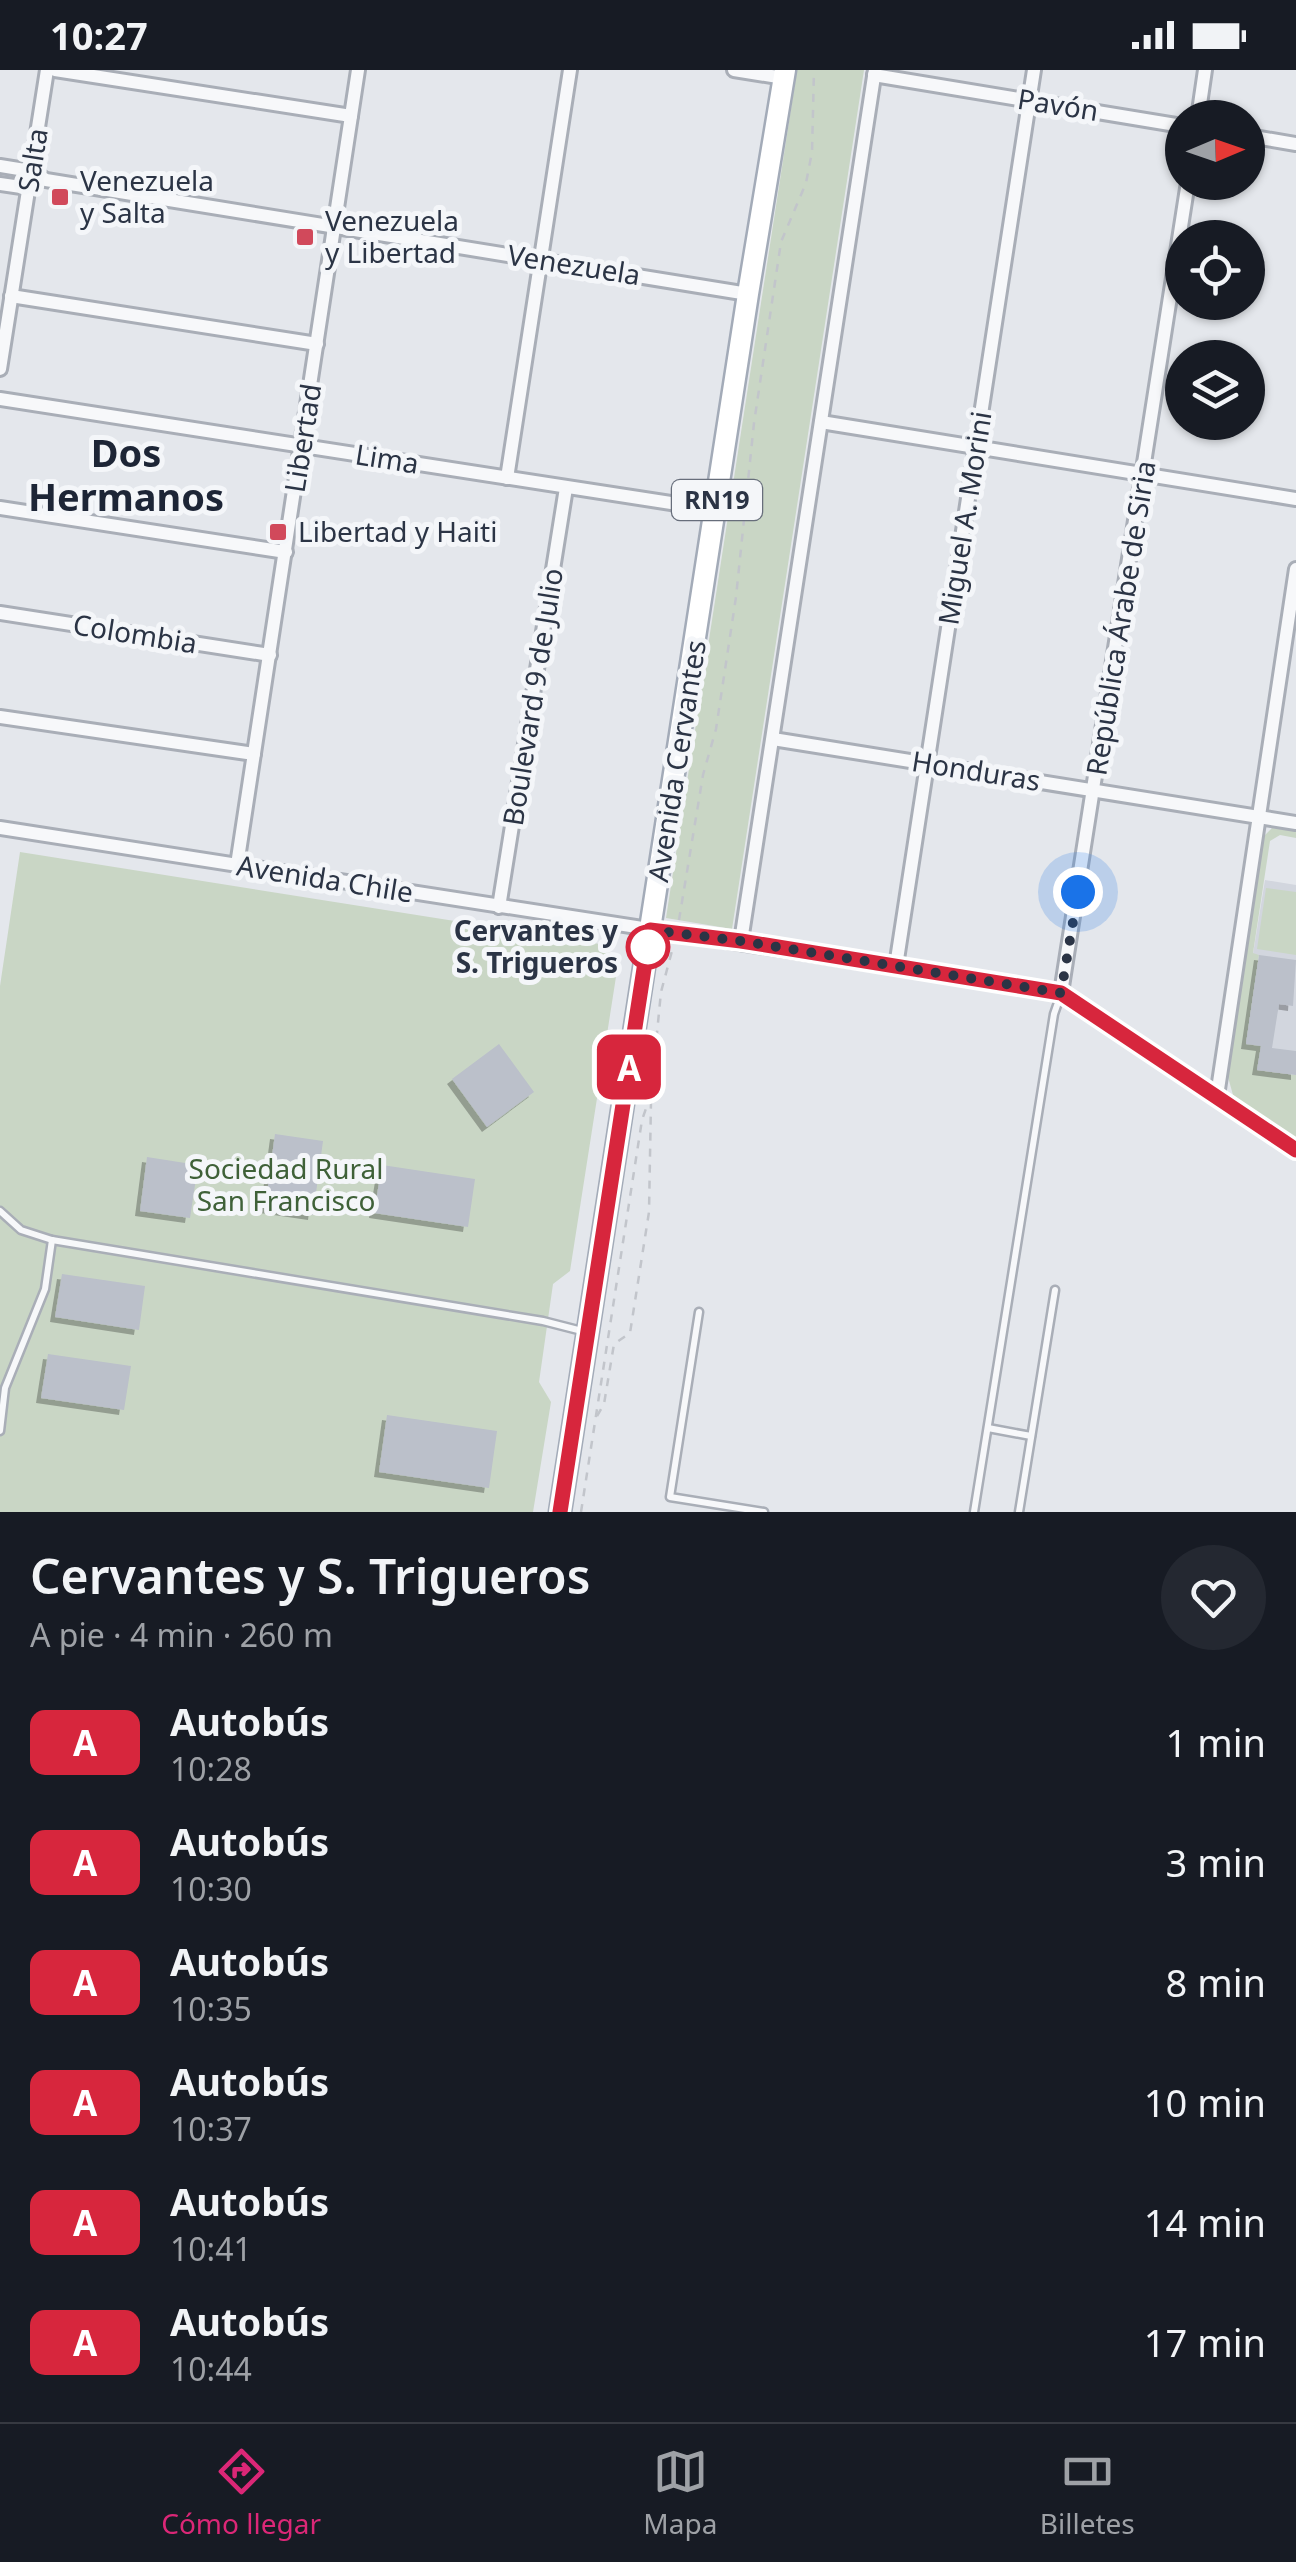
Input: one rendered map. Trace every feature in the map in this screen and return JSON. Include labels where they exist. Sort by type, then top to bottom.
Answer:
[{"type":"main road","name":"Avenida Cervantes","points":[[560,1512],[785,74]]},
{"type":"street","name":"Salta","points":[[0,368],[47,70]]},
{"type":"street","points":[[55,70],[351,116]]},
{"type":"street","name":"Libertad","points":[[237,866],[358,70]]},
{"type":"street","points":[[506,478],[570,70]]},
{"type":"street","points":[[734,70],[785,74]]},
{"type":"street","name":"Miguel A. Morini","points":[[896,966],[1034,70]]},
{"type":"street","points":[[1201,100],[1205,70]]},
{"type":"street","points":[[741,941],[874,73]]},
{"type":"street","name":"Pavón","points":[[874,73],[1165,123]]},
{"type":"street","points":[[1265,139],[1296,144]]},
{"type":"street","name":"Venezuela","points":[[0,166],[31,171],[46,180],[748,294]]},
{"type":"street","points":[[0,184],[28,188],[46,180]]},
{"type":"street","name":"República Árabe de Siria","points":[[1061,993],[1185,200]]},
{"type":"street","points":[[12,296],[317,344]]},
{"type":"street","name":"Lima","points":[[0,399],[716,510]]},
{"type":"street","points":[[821,422],[1296,500]]},
{"type":"street","name":"Boulevard 9 de Julio","points":[[500,907],[566,488]]},
{"type":"street","points":[[0,508],[286,552]]},
{"type":"street","points":[[1217,1096],[1296,569]]},
{"type":"street","name":"Colombia","points":[[0,613],[270,655]]},
{"type":"street","points":[[0,716],[254,754]]},
{"type":"street","name":"Honduras","points":[[774,739],[1296,823]]},
{"type":"street","name":"Avenida Chile","points":[[0,828],[1061,993]]},
{"type":"street","points":[[1061,993],[1296,1150]]},
{"type":"lane","points":[[974,1512],[1054,1014],[1061,993]]},
{"type":"lane","points":[[0,1211],[22,1230],[52,1240],[523,1318],[588,1333]]},
{"type":"lane","points":[[0,1431],[5,1388],[45,1289],[52,1240]]},
{"type":"lane","points":[[1019,1512],[1054,1290]]},
{"type":"lane","points":[[699,1312],[670,1497],[764,1512]]},
{"type":"lane","points":[[988,1428],[1031,1436]]},
{"type":"path","points":[[596,1418],[604,1404],[614,1344],[630,1333],[649,1212],[651,1094],[661,992],[676,934],[703,776],[716,729],[781,242],[806,182],[812,152],[814,70]]},
{"type":"path","points":[[582,1512],[642,1120],[651,1094]]},
{"type":"shaded area","points":[[1265,880],[1296,885],[1296,1075],[1257,1070],[1246,1044],[1259,956],[1253,954]]},
{"type":"green space","points":[[797,70],[864,70],[732,929],[666,918]]},
{"type":"green space","points":[[1272,828],[1296,831],[1296,838],[1280,835],[1270,841],[1253,953],[1259,955],[1246,1043],[1261,1046],[1257,1070],[1296,1075],[1296,1140],[1233,1095],[1228,1077],[1262,838]]},
{"type":"green space","name":"Sociedad Rural San Francisco","points":[[20,852],[606,945],[618,964],[570,1271],[553,1284],[539,1382],[551,1402],[533,1512],[0,1512],[0,986]]},
{"type":"green space","points":[[1266,888],[1296,892],[1296,955],[1257,949]]},
{"type":"building","points":[[1259,955],[1296,960],[1293,1006],[1279,1004],[1272,1048],[1296,1051],[1296,1075],[1257,1070],[1261,1046],[1246,1044]]},
{"type":"building","points":[[499,1044],[534,1092],[487,1127],[452,1079]]},
{"type":"building","points":[[275,1134],[323,1141],[313,1215],[265,1208]]},
{"type":"building","points":[[147,1157],[198,1165],[190,1218],[140,1211]]},
{"type":"building","points":[[382,1165],[475,1179],[468,1227],[374,1213]]},
{"type":"building","points":[[62,1274],[145,1286],[139,1330],[55,1317]]},
{"type":"building","points":[[48,1354],[131,1366],[124,1410],[41,1398]]},
{"type":"building","points":[[387,1415],[497,1431],[489,1488],[379,1472]]},
{"type":"bus line","name":"A","points":[[560,1512],[650,930],[1061,993],[1296,1150]]},
{"type":"place","name":"Venezuela y Salta","points":[[60,197]]},
{"type":"place","name":"Venezuela y Libertad","points":[[305,237]]},
{"type":"place","name":"Libertad y Haiti","points":[[278,532]]},
{"type":"place","name":"Cervantes y S. Trigueros","points":[[648,947]]},
{"type":"district","name":"Dos Hermanos","points":[[126,476]]},
{"type":"route","points":[[648,947],[650,930],[1061,993],[1078,892]]}]
